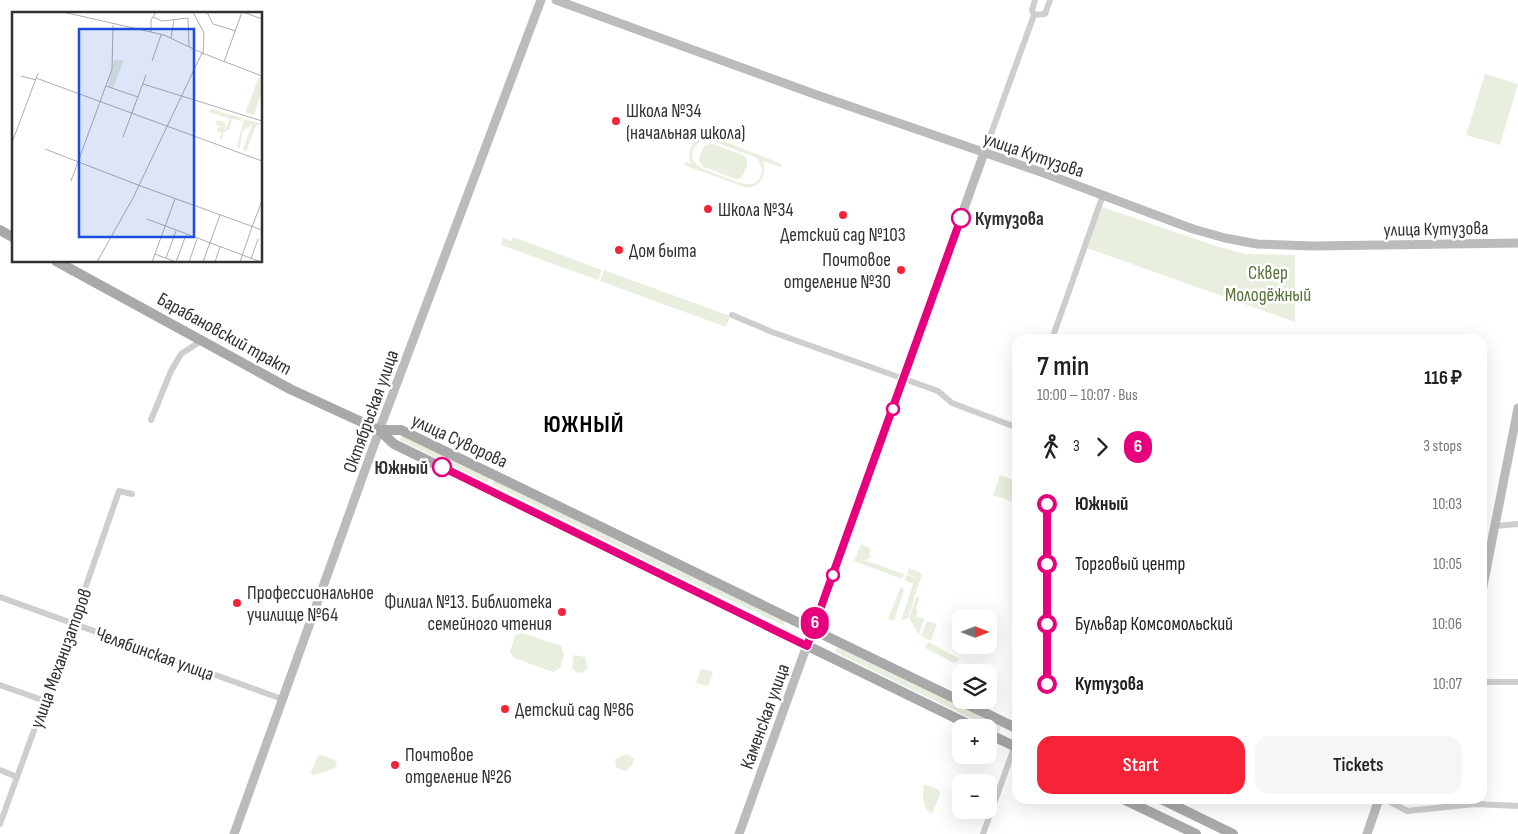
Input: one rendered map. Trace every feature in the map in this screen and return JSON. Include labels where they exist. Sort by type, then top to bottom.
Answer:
[{"type":"main road","points":[[0,230],[12,237]]},
{"type":"main road","name":"Барабановский тракт","points":[[58,262],[290,389],[379,430]]},
{"type":"main road","name":"улица Суворова","points":[[379,430],[401,430],[1012,726]]},
{"type":"main road","name":"улица Суворова","points":[[379,430],[394,444],[957,719]]},
{"type":"main road","points":[[997,737],[1012,743]]},
{"type":"main road","points":[[1133,804],[1196,834]]},
{"type":"main road","points":[[1172,804],[1233,834]]},
{"type":"street","name":"Октябрьская улица","points":[[234,834],[379,430],[541,0]]},
{"type":"street","name":"улица Кутузова","points":[[556,0],[1032,169],[1193,229],[1224,238],[1257,244],[1322,246],[1518,243]]},
{"type":"street","name":"Каменская улица","points":[[739,834],[1034,15],[1032,10],[1036,0]]},
{"type":"street","name":"Каменская улица","points":[[1034,15],[1045,14],[1050,0]]},
{"type":"street","points":[[1054,334],[1103,196]]},
{"type":"street","points":[[732,315],[772,332],[938,391],[952,403],[1012,426]]},
{"type":"street","points":[[151,420],[170,371],[181,354],[201,341]]},
{"type":"street","points":[[1487,568],[1518,408]]},
{"type":"street","name":"улица Механизаторов","points":[[0,824],[119,491],[132,494]]},
{"type":"street","points":[[1496,526],[1518,524]]},
{"type":"street","name":"Челябинская улица","points":[[0,597],[282,699]]},
{"type":"street","points":[[1487,682],[1518,682]]},
{"type":"street","points":[[0,685],[45,701]]},
{"type":"street","points":[[983,834],[1012,755]]},
{"type":"street","points":[[0,770],[18,777]]},
{"type":"street","points":[[1367,834],[1377,804]]},
{"type":"street","points":[[1394,804],[1407,811],[1475,804],[1518,806]]},
{"type":"green space","points":[[1485,74],[1518,84],[1500,145],[1466,135]]},
{"type":"green space","points":[[688,127],[782,164],[781,167],[763,161],[764,175],[762,179],[756,185],[747,188],[684,165],[685,162],[691,164],[689,156],[692,145],[702,137],[686,131]],"holes":[[[710,140],[757,158],[762,168],[757,182],[745,184],[704,170],[697,165],[692,158],[693,151],[700,142]]]},
{"type":"green space","points":[[710,143],[745,156],[747,164],[741,178],[736,179],[704,167],[700,163],[699,159],[704,146]]},
{"type":"green space","name":"Сквер Молодёжный","points":[[1102,207],[1245,254],[1295,255],[1295,322],[1087,248]]},
{"type":"green space","points":[[513,237],[602,270],[598,280],[501,245],[503,238],[511,241]]},
{"type":"green space","points":[[604,270],[730,316],[726,327],[600,281]]},
{"type":"green space","points":[[402,435],[490,477],[487,483],[400,440]]},
{"type":"green space","points":[[1000,475],[1012,479],[1012,502],[993,495]]},
{"type":"green space","points":[[494,479],[631,548],[785,621],[783,625],[663,569],[492,484]]},
{"type":"green space","points":[[861,544],[871,549],[869,555],[872,556],[864,560],[904,574],[902,579],[854,561]]},
{"type":"green space","points":[[909,568],[922,574],[908,618],[901,621],[913,584],[905,580],[906,575],[919,579],[907,574]]},
{"type":"green space","points":[[901,587],[904,590],[894,621],[888,619]]},
{"type":"green space","points":[[917,596],[919,598],[916,616],[924,619],[919,634],[909,618]]},
{"type":"green space","points":[[927,621],[937,624],[931,641],[921,636]]},
{"type":"green space","points":[[523,633],[561,646],[564,654],[560,668],[553,672],[514,658],[510,652],[515,635]]},
{"type":"green space","points":[[928,642],[960,659],[954,663],[925,648]]},
{"type":"green space","points":[[837,647],[952,703],[952,709],[964,709],[985,719],[972,719],[835,652]]},
{"type":"green space","points":[[574,655],[585,657],[588,668],[582,673],[576,672],[572,668]]},
{"type":"green space","points":[[701,668],[713,672],[708,686],[696,683]]},
{"type":"green space","points":[[997,725],[1001,727],[999,732],[997,731]]},
{"type":"green space","points":[[320,754],[337,761],[335,768],[315,775],[310,774],[317,758]]},
{"type":"green space","points":[[626,754],[634,759],[632,766],[624,771],[616,767],[615,759]]},
{"type":"green space","points":[[924,784],[939,790],[940,795],[932,814],[924,804]]},
{"type":"bus line","name":"6","points":[[442,467],[807,646],[961,218]]},
{"type":"place","name":"Школа №34 (начальная школа)","points":[[616,121]]},
{"type":"place","name":"Школа №34","points":[[708,209]]},
{"type":"place","name":"Детский сад №103","points":[[843,215]]},
{"type":"place","name":"Кутузова","points":[[961,218]]},
{"type":"place","name":"Дом быта","points":[[619,250]]},
{"type":"place","name":"Почтовое отделение №30","points":[[901,270]]},
{"type":"place","name":"Южный","points":[[442,467]]},
{"type":"place","name":"Профессиональное училище №64","points":[[237,603]]},
{"type":"place","name":"Филиал №13. Библиотека семейного чтения","points":[[562,612]]},
{"type":"place","name":"Детский сад №86","points":[[505,709]]},
{"type":"place","name":"Почтовое отделение №26","points":[[395,765]]},
{"type":"district","name":"ЮЖНЫЙ","points":[[584,424]]}]
